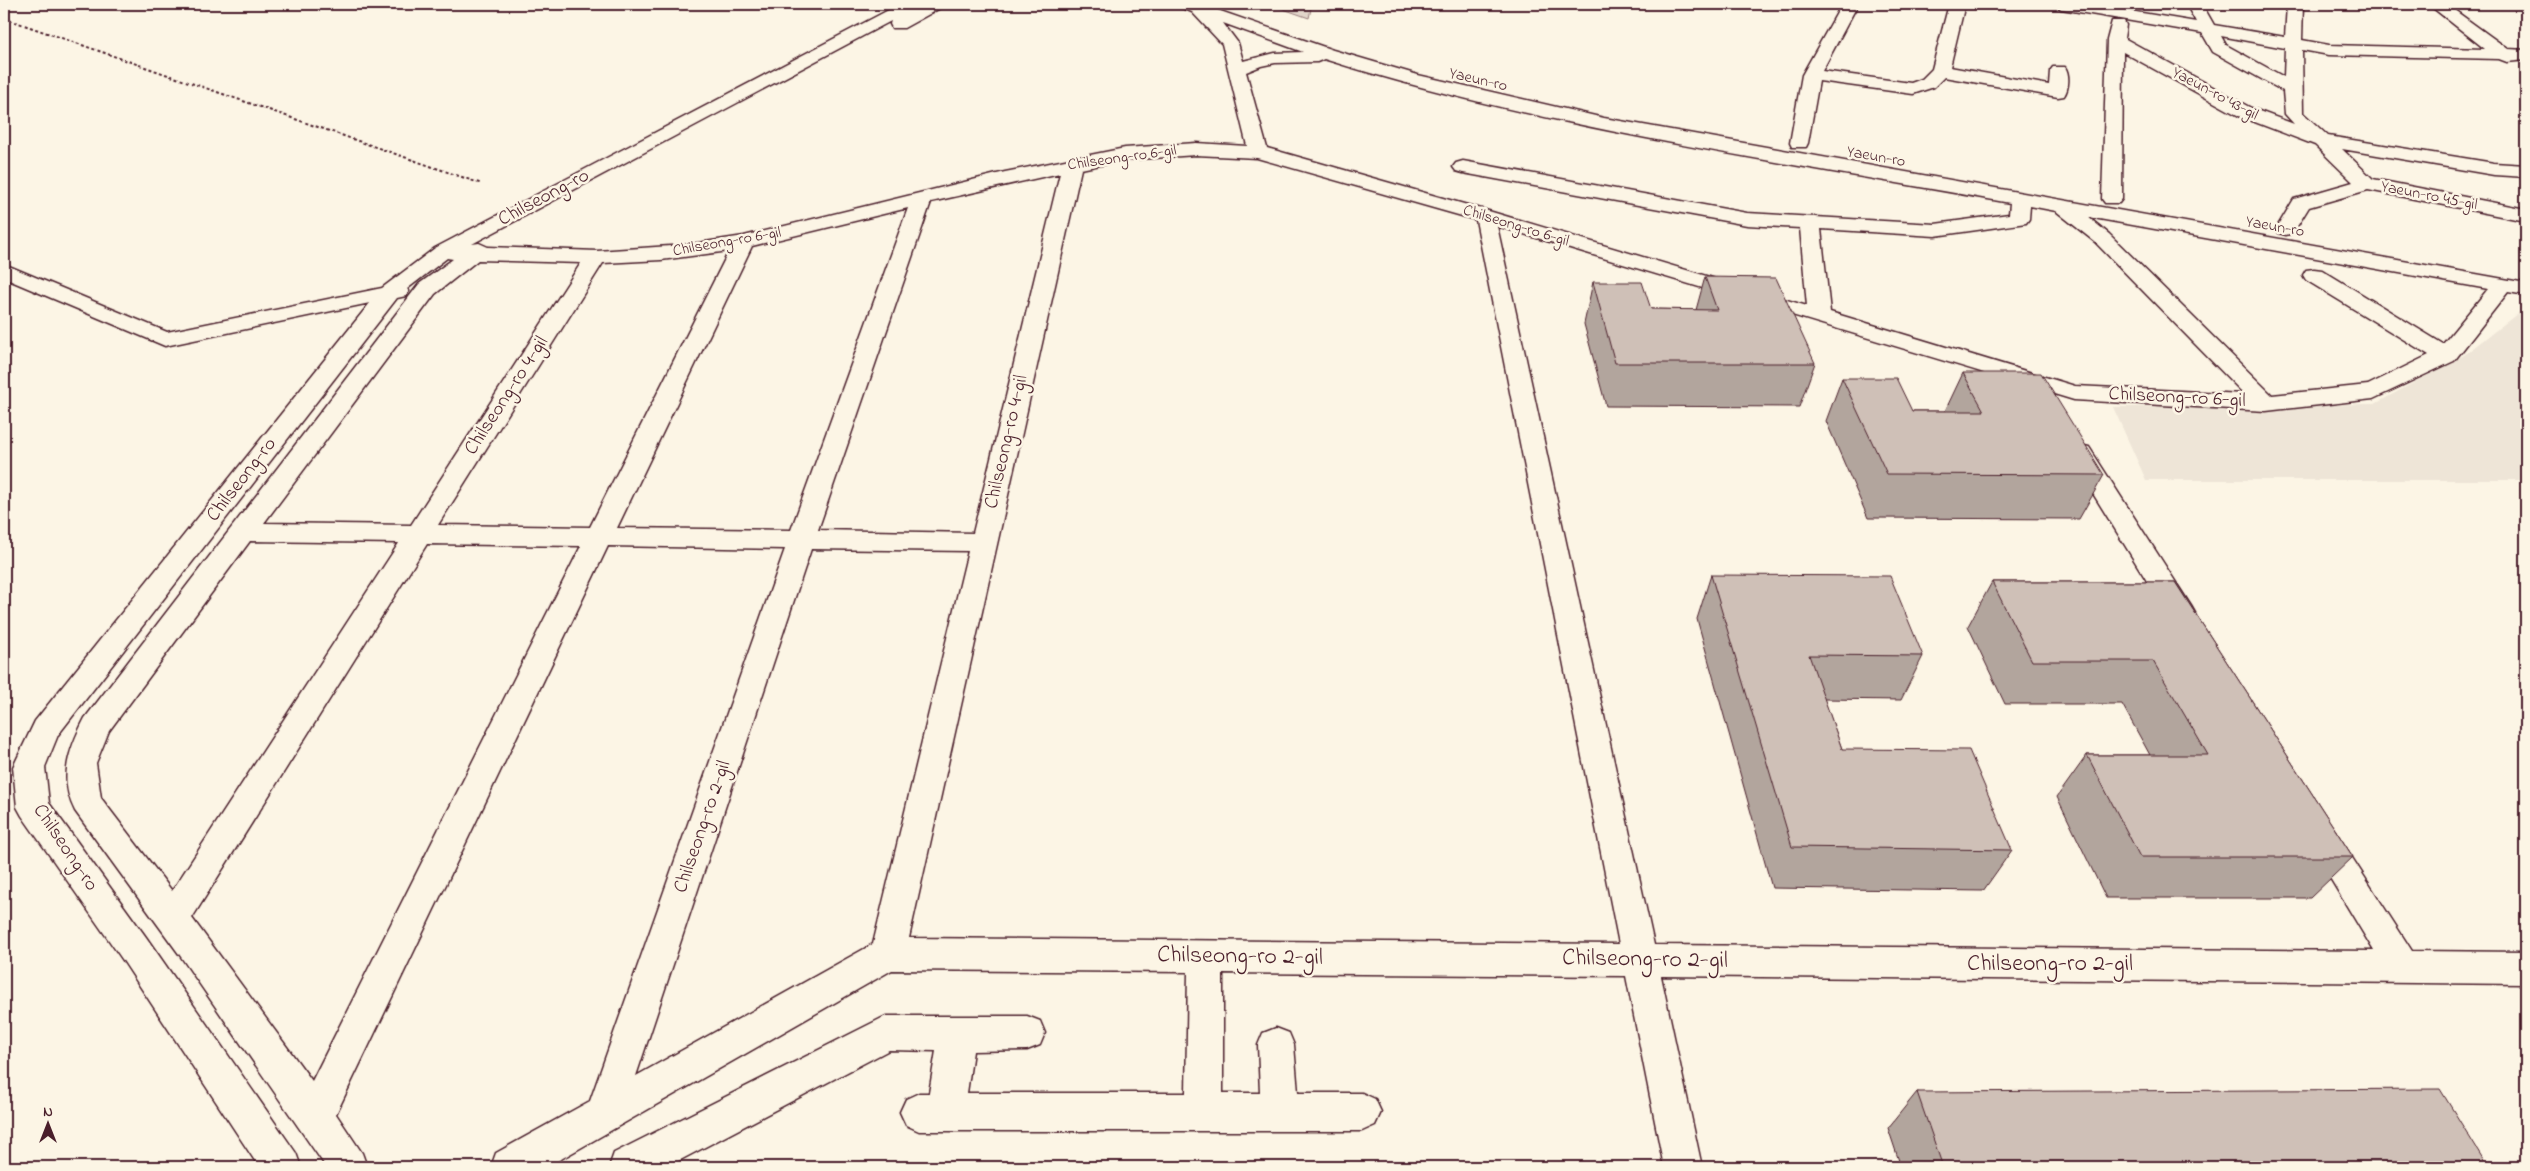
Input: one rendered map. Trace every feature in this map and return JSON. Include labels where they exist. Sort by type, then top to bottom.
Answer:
[{"type":"street","name":"Chilseong-ro","points":[[282,1167],[140,957],[33,807],[29,767],[46,729],[391,291],[442,252],[912,4]]},
{"type":"street","name":"Chilseong-ro","points":[[348,1167],[315,1116],[86,802],[81,763],[96,726],[427,289],[472,253],[936,4]]},
{"type":"street","name":"Yaeun-ro","points":[[1235,4],[1383,54],[1459,77],[1594,106],[2526,271]]},
{"type":"street","points":[[1798,143],[1811,75],[1850,4]]},
{"type":"street","points":[[1811,75],[1913,89],[1928,82],[1940,71],[1957,4]]},
{"type":"street","points":[[2061,4],[2121,9],[2205,28],[2329,50],[2526,55]]},
{"type":"street","points":[[2194,4],[2205,28],[2219,48],[2292,89]]},
{"type":"street","name":"Yaeun-ro 45-gil","points":[[2295,4],[2292,89],[2294,114],[2367,184],[2526,215]]},
{"type":"street","points":[[2436,4],[2526,71]]},
{"type":"street","name":"Yaeun-ro","points":[[1190,5],[1341,58],[1483,97],[1604,124],[2060,204],[2526,289]]},
{"type":"street","points":[[1190,5],[1218,28],[1230,43],[1258,152]]},
{"type":"street","points":[[2112,198],[2116,40],[2121,9]]},
{"type":"street","name":"Yaeun-ro 43-gil","points":[[2116,40],[2245,112],[2319,140]]},
{"type":"street","points":[[1236,71],[1246,65],[1290,56],[1341,58]]},
{"type":"street","points":[[1940,71],[2058,92],[2059,71]]},
{"type":"street","name":"Yaeun-ro 45-gil","points":[[2319,140],[2494,169],[2526,171]]},
{"type":"street","name":"Chilseong-ro 6-gil","points":[[442,252],[596,257],[649,255],[744,242],[922,198],[1072,164],[1156,150],[1196,149],[1258,152],[1485,216],[1819,318],[2074,393],[2266,403],[2373,392],[2446,356],[2503,284]]},
{"type":"street","name":"Chilseong-ro 4-gil","points":[[984,542],[1072,164]]},
{"type":"street","points":[[1462,167],[1747,219],[1935,230],[2019,219],[2020,197]]},
{"type":"street","points":[[2286,229],[2302,203],[2367,184]]},
{"type":"street","points":[[801,540],[922,198]]},
{"type":"street","name":"Yaeun-ro","points":[[2060,204],[2102,238],[2266,403]]},
{"type":"street","points":[[1485,216],[1683,1167]]},
{"type":"street","points":[[1810,222],[1819,318]]},
{"type":"street","points":[[315,1116],[744,242]]},
{"type":"street","name":"Chilseong-ro 4-gil","points":[[419,535],[596,257]]},
{"type":"street","points":[[4,270],[165,339],[391,291],[427,289]]},
{"type":"street","points":[[2314,275],[2446,356]]},
{"type":"street","points":[[2035,382],[2193,632]]},
{"type":"street","points":[[243,532],[984,542],[888,954]]},
{"type":"street","points":[[173,919],[419,535]]},
{"type":"street","name":"Chilseong-ro 2-gil","points":[[605,1113],[801,540]]},
{"type":"street","points":[[2308,816],[2402,967]]},
{"type":"street","name":"Chilseong-ro 2-gil","points":[[510,1167],[888,954],[2526,968]]},
{"type":"street","points":[[1204,1112],[1206,956]]},
{"type":"street","points":[[628,1167],[886,1033],[1026,1033]]},
{"type":"street","points":[[957,1034],[932,1112],[1362,1112]]},
{"type":"street","points":[[1276,1045],[1280,1112]]},
{"type":"path","points":[[4,18],[482,184]]},
{"type":"shaded area","points":[[1269,4],[1312,4],[1309,18]]},
{"type":"shaded area","points":[[2526,307],[2526,480],[2146,480],[2113,407],[2375,404],[2464,355]]},
{"type":"building","points":[[1705,277],[1776,278],[1815,363],[1615,363],[1593,282],[1642,282],[1651,309],[1717,310]]},
{"type":"building","points":[[1963,373],[2041,373],[2104,475],[1887,474],[1842,378],[1896,378],[1912,411],[1984,411]]},
{"type":"building","points":[[1711,575],[1890,576],[1923,656],[1809,655],[1842,749],[1969,750],[2012,850],[1792,847]]},
{"type":"building","points":[[1992,582],[2175,582],[2353,857],[2140,857],[2087,755],[2208,755],[2153,661],[2032,661]]},
{"type":"building","points":[[2440,1089],[2488,1167],[1943,1167],[1917,1092]]}]
